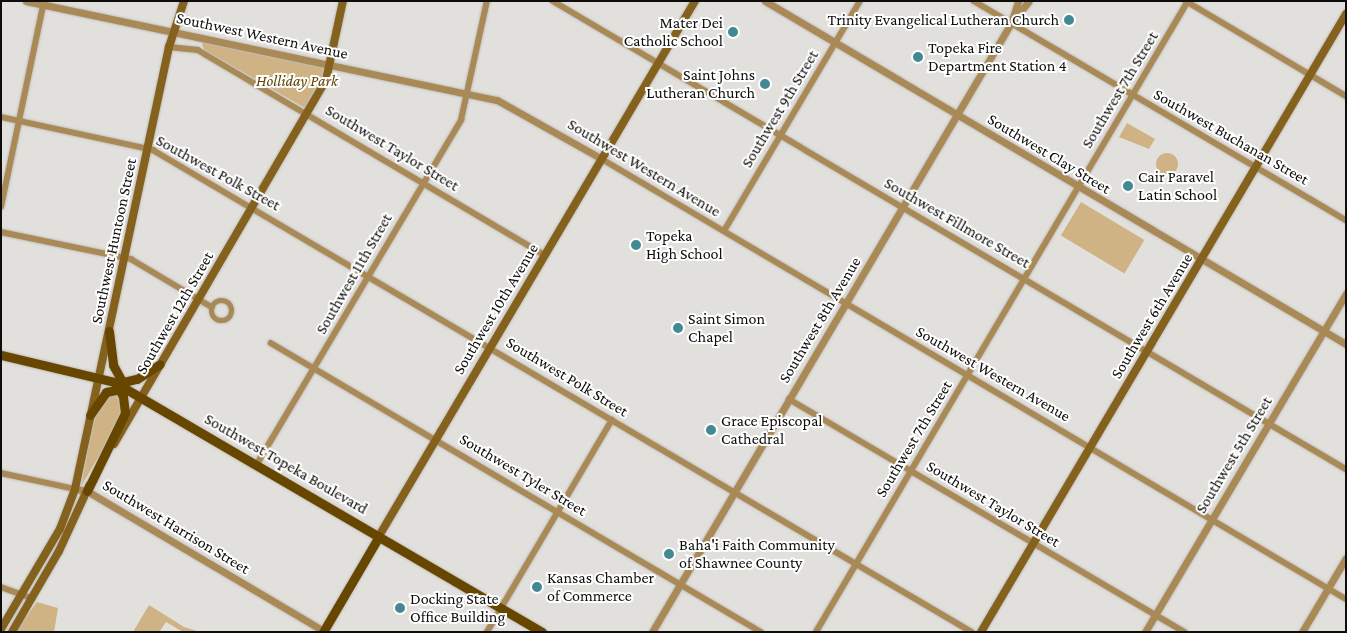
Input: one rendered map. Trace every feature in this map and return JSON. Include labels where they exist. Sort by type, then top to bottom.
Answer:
[{"type":"main road","name":"Southwest Huntoon Street","points":[[76,489],[98,376],[169,48],[184,1]]},
{"type":"main road","name":"Southwest 12th Street","points":[[12,632],[32,598],[87,490],[326,80],[343,1]]},
{"type":"main road","name":"Southwest 10th Avenue","points":[[324,631],[695,1]]},
{"type":"main road","name":"Southwest 6th Avenue","points":[[981,632],[1346,14]]},
{"type":"main road","points":[[87,490],[123,418],[121,386],[113,365],[108,331]]},
{"type":"main road","name":"Southwest Topeka Boulevard","points":[[1,355],[98,376],[121,386],[542,632]]},
{"type":"main road","points":[[90,415],[106,392],[121,386],[160,364]]},
{"type":"main road","points":[[1,629],[65,520],[76,489]]},
{"type":"street","name":"Southwest Western Avenue","points":[[26,1],[44,3],[505,103],[968,376],[1091,446],[1346,599]]},
{"type":"street","name":"Southwest 11th Street","points":[[257,464],[461,120],[487,1]]},
{"type":"street","name":"Southwest Fillmore Street","points":[[553,1],[1346,469]]},
{"type":"street","name":"Southwest Clay Street","points":[[765,1],[1078,188],[1346,344]]},
{"type":"street","name":"Southwest 9th Street","points":[[724,231],[860,1]]},
{"type":"street","name":"Southwest Buchanan Street","points":[[974,1],[1346,220]]},
{"type":"street","name":"Southwest 8th Avenue","points":[[1011,23],[1018,1]]},
{"type":"street","name":"Southwest 8th Avenue","points":[[652,632],[1011,23],[1029,1]]},
{"type":"street","points":[[1187,1],[1346,96]]},
{"type":"street","name":"Southwest 7th Street","points":[[816,632],[1187,1]]},
{"type":"street","points":[[1,207],[44,3]]},
{"type":"street","name":"Southwest Taylor Street","points":[[169,48],[198,50],[545,255]]},
{"type":"street","name":"Southwest Polk Street","points":[[1,117],[148,148],[491,347],[972,632]]},
{"type":"street","points":[[1,232],[125,258],[212,307]]},
{"type":"street","name":"Southwest 5th Street","points":[[1145,632],[1346,293]]},
{"type":"street","name":"Southwest Tyler Street","points":[[271,343],[761,632]]},
{"type":"street","name":"Southwest Taylor Street","points":[[789,399],[1184,632]]},
{"type":"street","points":[[487,632],[612,420]]},
{"type":"street","name":"Southwest Harrison Street","points":[[1,473],[87,490],[324,631]]},
{"type":"street","points":[[1302,632],[1346,558]]},
{"type":"street","points":[[1,588],[23,592],[32,598]]},
{"type":"green space","name":"Holliday Park","points":[[201,40],[324,67],[323,74],[305,108],[204,50]]},
{"type":"green space","points":[[1127,123],[1155,139],[1149,149],[1119,137]]},
{"type":"green space","points":[[1167,153],[1175,156],[1178,164],[1175,172],[1167,175],[1159,172],[1156,164],[1159,156]]},
{"type":"green space","points":[[1081,202],[1144,240],[1124,274],[1061,235]]},
{"type":"green space","points":[[117,392],[123,404],[119,423],[81,486],[95,411],[107,396]]},
{"type":"green space","points":[[37,602],[58,608],[54,632],[15,632]]},
{"type":"green space","points":[[149,605],[184,627],[200,632],[183,632],[166,622],[160,631],[133,632]]},
{"type":"place","name":"Trinity Evangelical Lutheran Church","points":[[1069,20]]},
{"type":"place","name":"Mater Dei Catholic School","points":[[733,32]]},
{"type":"place","name":"Topeka Fire Department Station 4","points":[[918,57]]},
{"type":"place","name":"Saint Johns Lutheran Church","points":[[765,84]]},
{"type":"place","name":"Cair Paravel Latin School","points":[[1128,186]]},
{"type":"place","name":"Topeka High School","points":[[636,245]]},
{"type":"place","name":"Saint Simon Chapel","points":[[678,328]]},
{"type":"place","name":"Grace Episcopal Cathedral","points":[[711,430]]},
{"type":"place","name":"Baha'i Faith Community of Shawnee County","points":[[669,554]]},
{"type":"place","name":"Kansas Chamber of Commerce","points":[[537,587]]},
{"type":"place","name":"Docking State Office Building","points":[[400,608]]}]
